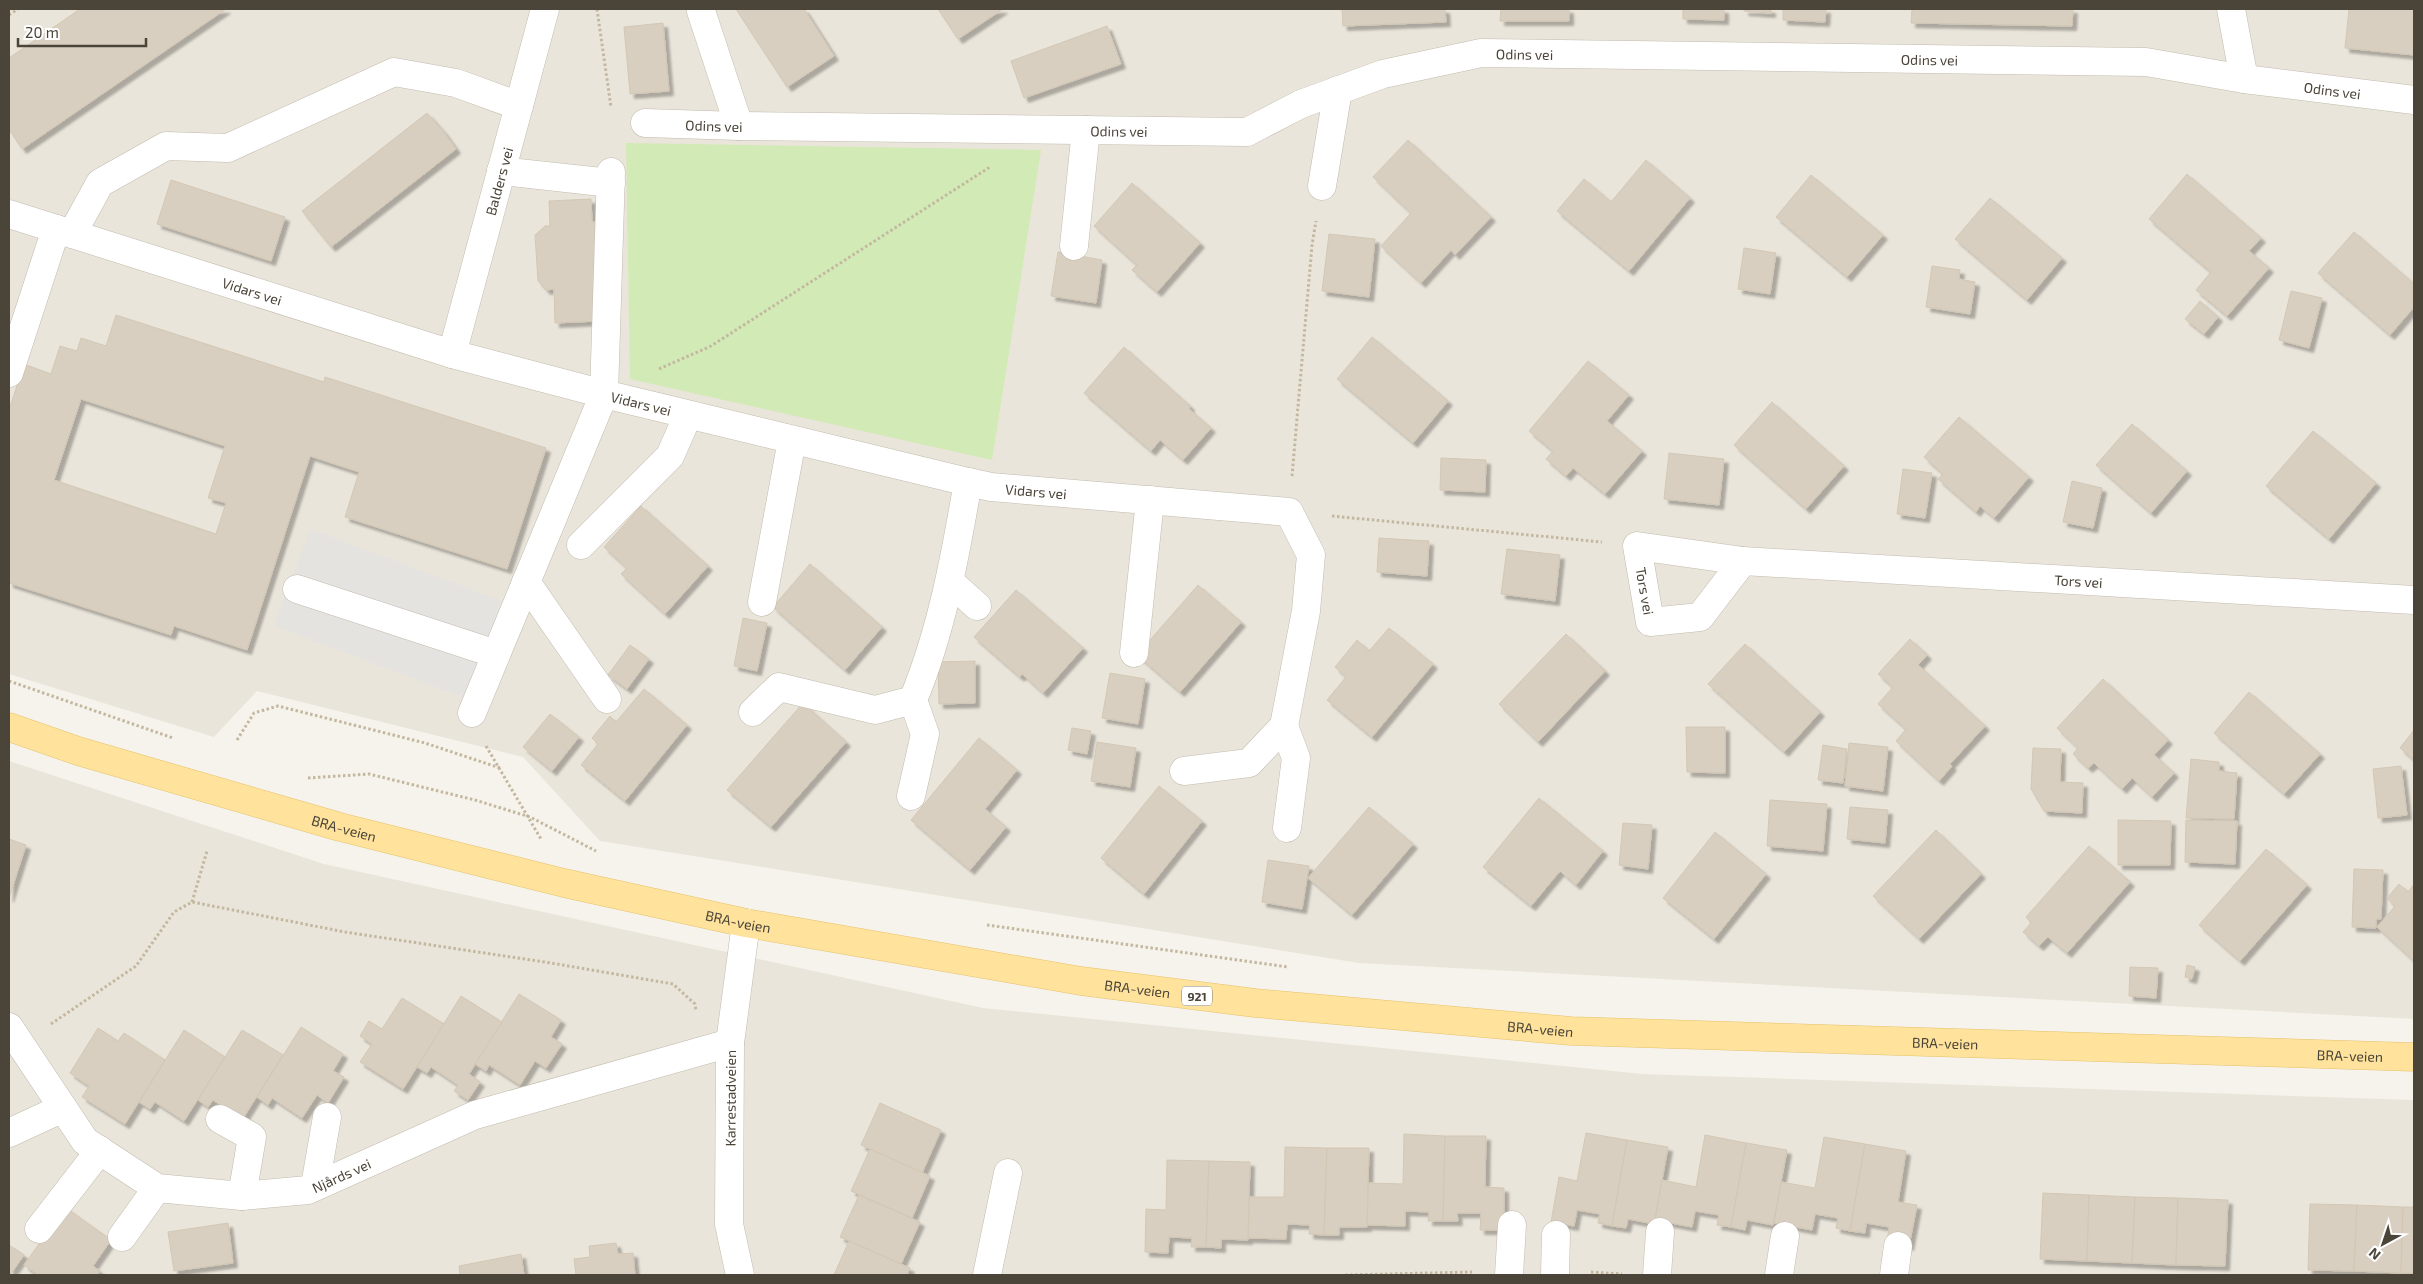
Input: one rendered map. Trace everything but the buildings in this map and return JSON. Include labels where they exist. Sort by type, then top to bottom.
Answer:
[{"type":"main road","name":"BRA-veien","points":[[9,727],[78,751],[340,827],[564,883],[746,923],[1081,981],[1255,1003],[1415,1019],[1572,1031],[2414,1057]]},
{"type":"street","name":"Balders vei","points":[[452,354],[545,9]]},
{"type":"street","points":[[2231,9],[2244,79]]},
{"type":"street","points":[[701,10],[739,126]]},
{"type":"street","name":"Odins vei","points":[[645,123],[739,126],[1248,132],[1301,104],[1384,74],[1480,53],[2146,62],[2244,79],[2414,100]]},
{"type":"street","points":[[9,374],[64,232],[100,182],[166,146],[228,148],[394,72],[456,83],[519,106]]},
{"type":"street","points":[[1322,186],[1338,90]]},
{"type":"street","points":[[1074,246],[1086,130]]},
{"type":"street","points":[[472,713],[604,394],[611,177],[501,171]]},
{"type":"street","name":"Vidars vei","points":[[9,214],[452,354],[688,415],[968,482],[991,487],[1289,512]]},
{"type":"street","points":[[582,544],[670,456],[688,415]]},
{"type":"street","points":[[762,602],[792,440]]},
{"type":"street","points":[[911,796],[925,734],[913,700],[930,659],[950,582],[968,482]]},
{"type":"street","points":[[1134,653],[1150,500]]},
{"type":"street","points":[[1287,828],[1296,758],[1284,726],[1306,611],[1311,555],[1289,512]]},
{"type":"street","name":"Tors vei","points":[[1743,560],[1700,616],[1650,622],[1638,546],[1743,560],[2414,600]]},
{"type":"street","points":[[526,582],[607,699]]},
{"type":"street","points":[[950,582],[977,606]]},
{"type":"street","points":[[297,589],[496,654]]},
{"type":"street","points":[[753,712],[779,687],[875,710],[913,700]]},
{"type":"street","points":[[1184,771],[1249,763],[1284,726]]},
{"type":"street","name":"Karrestadveien","points":[[740,1275],[729,1224],[730,1042],[746,923]]},
{"type":"street","name":"Njårds vei","points":[[14,1034],[85,1140],[157,1188],[242,1196],[308,1190],[475,1115],[730,1042]]},
{"type":"street","points":[[9,1133],[63,1108]]},
{"type":"street","points":[[315,1186],[327,1117]]},
{"type":"street","points":[[220,1119],[252,1137],[242,1196]]},
{"type":"street","points":[[39,1229],[100,1150]]},
{"type":"street","points":[[987,1275],[1008,1173]]},
{"type":"street","points":[[122,1237],[157,1188]]},
{"type":"street","points":[[1509,1275],[1512,1225]]},
{"type":"street","points":[[1657,1275],[1660,1232]]},
{"type":"street","points":[[1555,1275],[1556,1235]]},
{"type":"street","points":[[1779,1275],[1785,1236]]},
{"type":"street","points":[[1894,1275],[1898,1246]]},
{"type":"path","points":[[9,16],[18,9]]},
{"type":"path","points":[[598,9],[611,111]]},
{"type":"path","points":[[657,370],[711,346],[991,166]]},
{"type":"path","points":[[1322,186],[1312,244],[1289,512],[1638,546]]},
{"type":"path","points":[[9,681],[174,738]]},
{"type":"path","points":[[237,740],[254,713],[278,706],[425,743],[500,768]]},
{"type":"path","points":[[472,713],[487,748],[530,817],[564,883]]},
{"type":"path","points":[[305,778],[369,774],[475,800],[530,817],[598,852]]},
{"type":"path","points":[[192,902],[207,851]]},
{"type":"path","points":[[14,1034],[68,1014],[136,966],[174,912],[192,902],[345,932],[551,963],[672,984],[694,1004],[703,1050]]},
{"type":"path","points":[[985,925],[1297,968]]},
{"type":"shaded area","points":[[9,9],[2414,9],[2414,1019],[1359,963],[600,841],[523,757],[257,691],[214,737],[9,674]]},
{"type":"shaded area","points":[[310,529],[502,601],[465,698],[274,626]]},
{"type":"shaded area","points":[[9,761],[324,864],[983,1008],[1643,1074],[2414,1100],[2414,1275],[9,1275]]},
{"type":"green space","points":[[626,143],[1041,150],[992,460],[630,379]]}]
